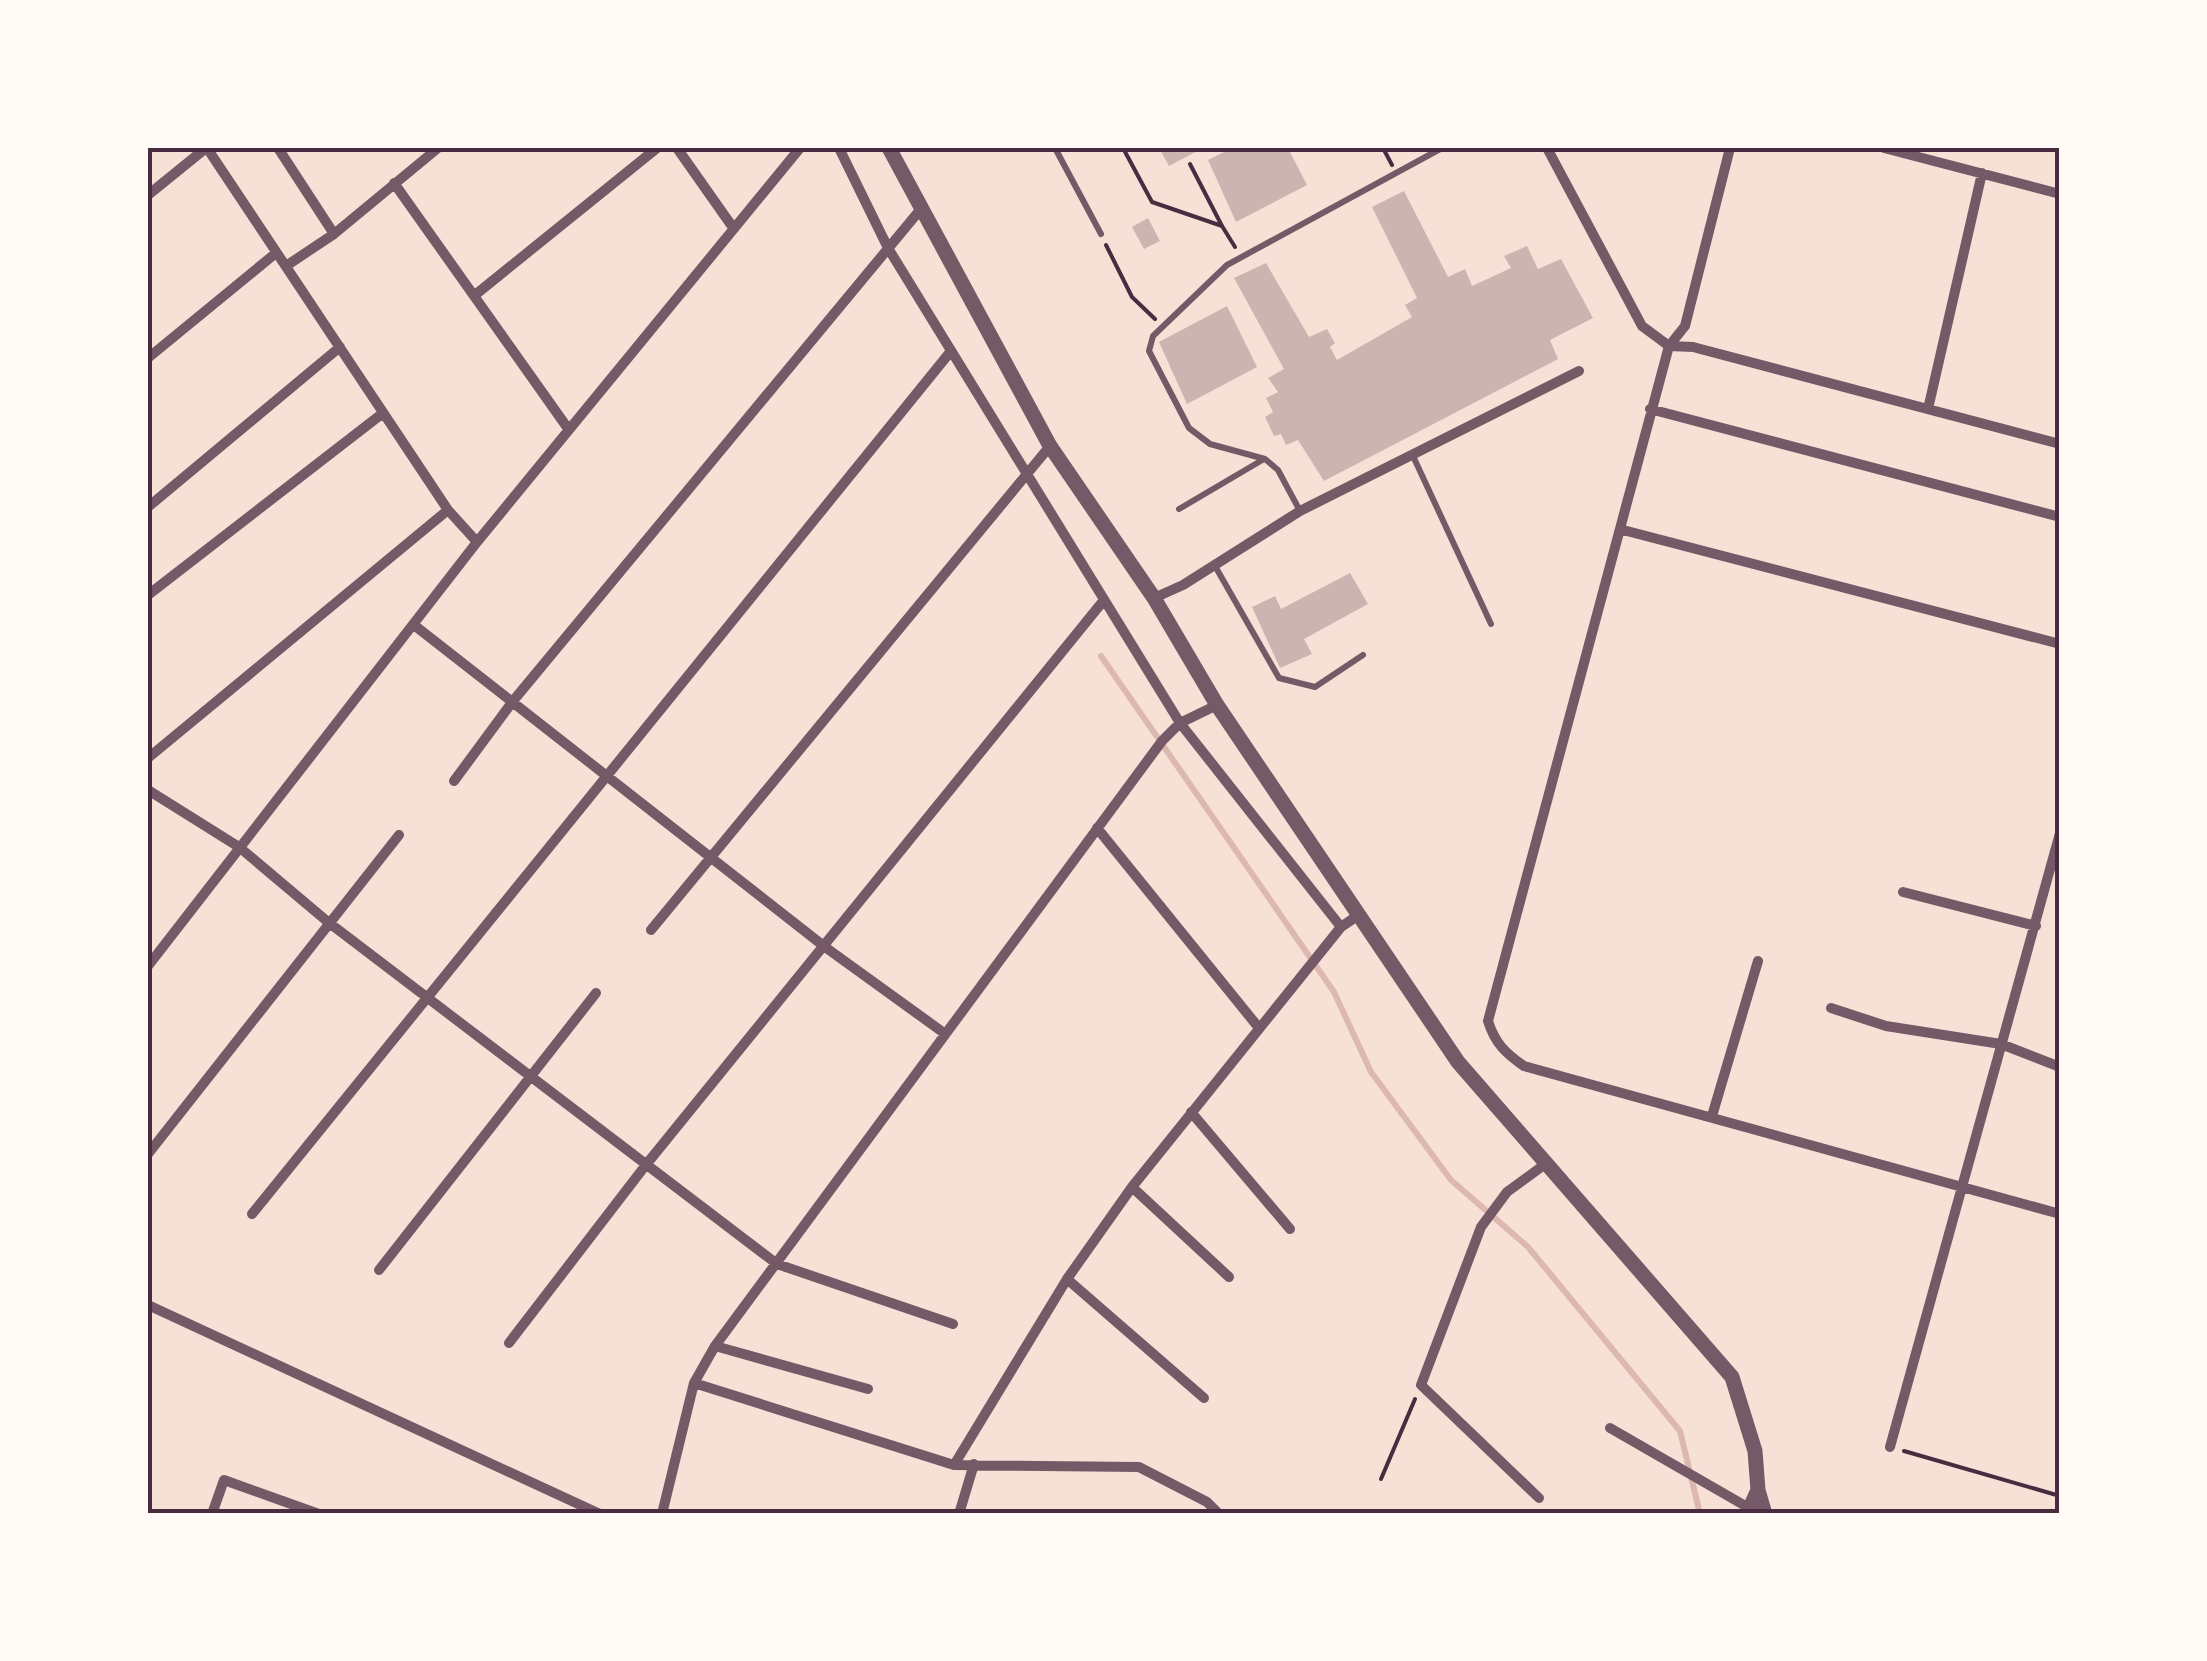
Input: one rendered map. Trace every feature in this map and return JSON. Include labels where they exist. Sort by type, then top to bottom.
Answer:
[{"type":"street","points":[[148,195],[207,148],[448,510],[476,542]]},
{"type":"street","points":[[278,148],[334,234]]},
{"type":"street","points":[[475,295],[656,148]]},
{"type":"street","points":[[677,148],[734,229]]},
{"type":"street","points":[[148,966],[476,542],[800,148]]},
{"type":"street","points":[[839,148],[888,248],[1180,724],[1341,927]]},
{"type":"street","points":[[889,148],[1050,446],[1154,598],[1216,704],[1361,913],[1458,1062],[1732,1376],[1756,1451],[1758,1490],[1754,1512],[1610,1428]]},
{"type":"street","points":[[1547,148],[1642,326],[1668,346],[1693,347],[2060,444]]},
{"type":"street","points":[[1730,148],[1685,326],[1668,346],[1650,409],[1623,530],[1488,1021],[1503,1052],[1524,1066],[2060,1214]]},
{"type":"street","points":[[1884,148],[2060,194]]},
{"type":"street","points":[[286,266],[334,234],[433,149]]},
{"type":"street","points":[[1928,409],[1982,173]]},
{"type":"street","points":[[394,183],[569,430]]},
{"type":"street","points":[[454,781],[513,701],[920,210]]},
{"type":"street","points":[[148,358],[276,253]]},
{"type":"street","points":[[148,508],[340,347]]},
{"type":"street","points":[[252,1214],[951,352]]},
{"type":"street","points":[[1154,598],[1300,511],[1579,371]]},
{"type":"street","points":[[1650,409],[2060,516]]},
{"type":"street","points":[[148,596],[383,413]]},
{"type":"street","points":[[651,930],[1050,446]]},
{"type":"street","points":[[148,758],[448,510]]},
{"type":"street","points":[[1623,530],[2060,644]]},
{"type":"street","points":[[509,1343],[645,1166],[1104,600]]},
{"type":"street","points":[[414,625],[610,774],[825,947],[944,1034]]},
{"type":"street","points":[[662,1514],[694,1383],[715,1346],[1097,828],[1180,724],[1216,704]]},
{"type":"street","points":[[148,790],[239,847],[328,922],[776,1264],[952,1324]]},
{"type":"street","points":[[1097,828],[1259,1028]]},
{"type":"street","points":[[1890,1447],[2060,833]]},
{"type":"street","points":[[148,1154],[398,835]]},
{"type":"street","points":[[1903,892],[2036,926]]},
{"type":"street","points":[[954,1465],[1067,1278],[1132,1187],[1341,927],[1361,913]]},
{"type":"street","points":[[1712,1116],[1758,961]]},
{"type":"street","points":[[378,1270],[596,992]]},
{"type":"street","points":[[1831,1008],[1886,1026],[2001,1044],[2060,1067]]},
{"type":"street","points":[[1191,1112],[1290,1229]]},
{"type":"street","points":[[1539,1498],[1421,1386],[1481,1227],[1507,1192],[1544,1165]]},
{"type":"street","points":[[1132,1187],[1229,1277]]},
{"type":"street","points":[[1067,1278],[1204,1398]]},
{"type":"street","points":[[148,1305],[600,1514]]},
{"type":"street","points":[[715,1346],[868,1390]]},
{"type":"street","points":[[694,1383],[954,1465],[1139,1467],[1207,1502],[1219,1514]]},
{"type":"street","points":[[960,1514],[974,1464]]},
{"type":"street","points":[[212,1514],[224,1480],[319,1514]]},
{"type":"lane","points":[[1054,148],[1101,234]]},
{"type":"lane","points":[[1300,511],[1278,470],[1265,459],[1210,444],[1189,428],[1150,351],[1153,336],[1227,265],[1442,148]]},
{"type":"lane","points":[[1412,455],[1491,624]]},
{"type":"lane","points":[[1179,508],[1265,459]]},
{"type":"lane","points":[[1214,565],[1279,678],[1315,687],[1363,655]]},
{"type":"path","points":[[1123,148],[1152,202],[1222,226]]},
{"type":"path","points":[[1190,164],[1241,257]]},
{"type":"path","points":[[1101,234],[1132,297],[1162,326]]},
{"type":"path","points":[[1381,1478],[1421,1386]]},
{"type":"path","points":[[1890,1447],[2060,1496]]},
{"type":"building","points":[[1159,148],[1203,148],[1169,166]]},
{"type":"building","points":[[1232,148],[1288,148],[1307,185],[1236,222],[1208,160]]},
{"type":"building","points":[[1404,191],[1448,277],[1465,269],[1472,286],[1511,268],[1504,256],[1527,246],[1538,269],[1561,259],[1593,318],[1550,340],[1558,359],[1324,481],[1298,440],[1286,445],[1281,434],[1274,436],[1265,417],[1273,412],[1266,398],[1278,392],[1268,378],[1284,369],[1234,278],[1266,263],[1309,337],[1327,329],[1335,343],[1330,347],[1337,360],[1412,317],[1405,305],[1417,298],[1372,207]]},
{"type":"building","points":[[1148,218],[1160,241],[1144,249],[1132,227]]},
{"type":"building","points":[[1227,306],[1257,367],[1187,404],[1159,342]]},
{"type":"building","points":[[1350,573],[1368,604],[1304,639],[1312,654],[1280,668],[1252,607],[1275,596],[1281,609]]},
{"type":"waterway","points":[[1101,656],[1334,992],[1371,1072],[1451,1180],[1528,1247],[1680,1431],[1700,1514]]}]
